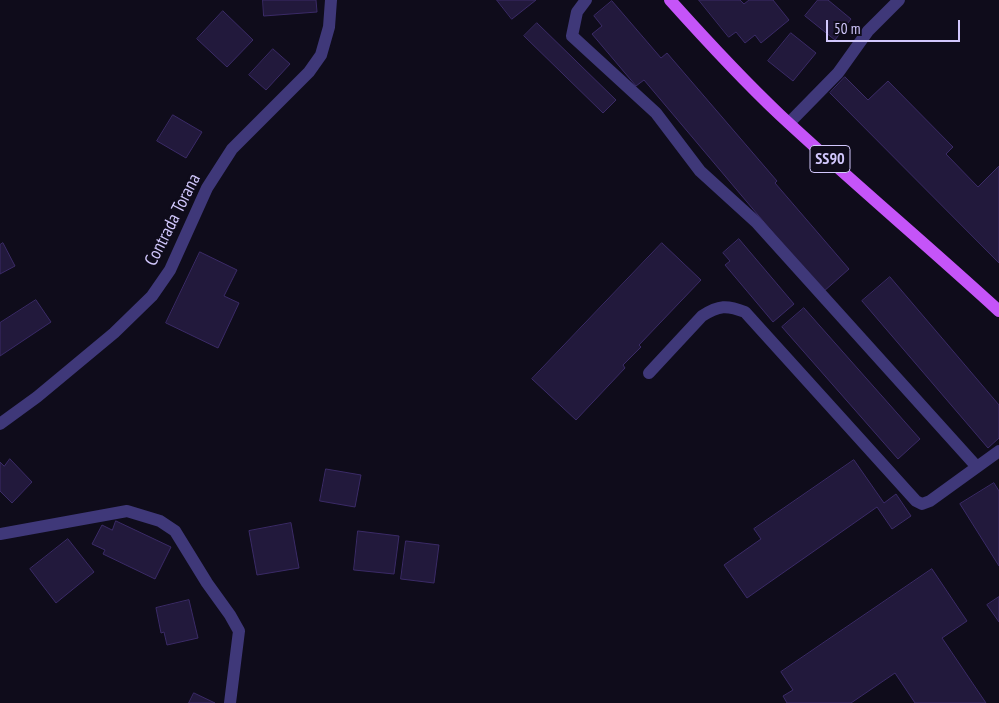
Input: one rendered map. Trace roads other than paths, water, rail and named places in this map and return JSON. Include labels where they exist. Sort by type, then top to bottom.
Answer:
[{"type":"main road","name":"SS90","points":[[670,0],[698,32],[789,123],[922,240],[999,311]]},
{"type":"street","name":"Contrada Torana","points":[[0,424],[114,333],[152,296],[170,270],[207,188],[232,149],[309,72],[321,56],[328,27],[331,0]]},
{"type":"street","points":[[586,0],[577,12],[572,36],[656,113],[700,172],[756,222],[977,467]]},
{"type":"street","points":[[789,123],[838,73],[868,31],[899,0]]},
{"type":"street","points":[[649,373],[702,316],[724,306],[733,308],[745,312],[916,501],[922,504],[930,501],[999,451]]},
{"type":"street","points":[[0,534],[127,511],[160,520],[175,531],[239,631],[230,703]]}]
